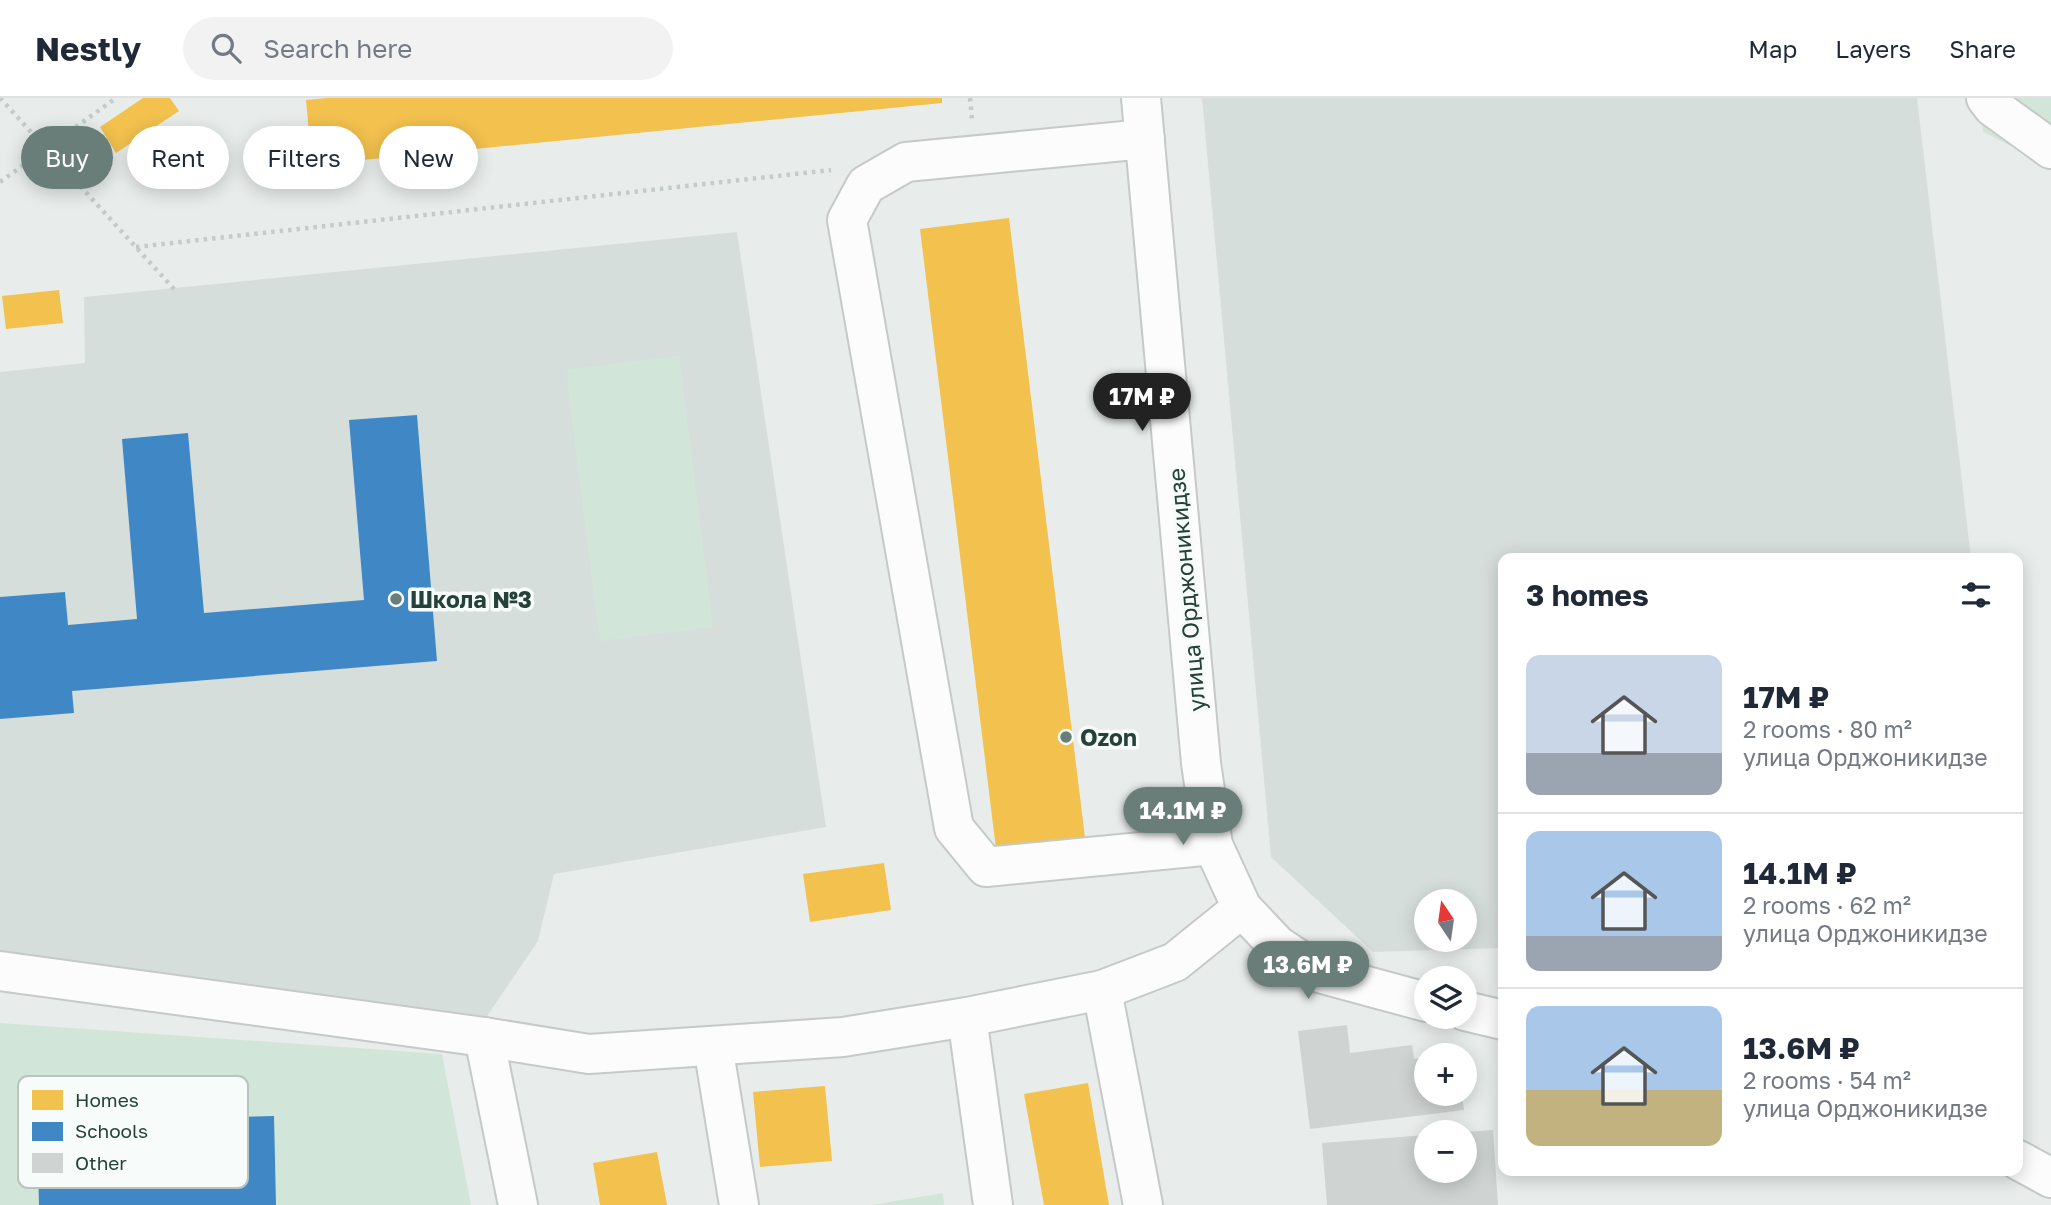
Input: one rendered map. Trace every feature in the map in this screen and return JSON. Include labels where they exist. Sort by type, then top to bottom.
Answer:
[{"type":"street","name":"улица Орджоникидзе","points":[[1140,98],[1201,763],[1213,845],[1242,908],[1277,945],[1319,973],[1414,999]]},
{"type":"street","points":[[1986,98],[1993,107],[2051,149]]},
{"type":"street","points":[[1145,139],[906,162],[866,186],[847,220],[954,828],[986,867],[1213,845]]},
{"type":"street","points":[[0,971],[484,1037],[589,1054],[843,1037],[967,1017],[1102,990],[1175,962],[1242,908]]},
{"type":"street","points":[[1102,990],[1143,1205]]},
{"type":"street","points":[[1477,1014],[1498,1019]]},
{"type":"street","points":[[967,1017],[993,1205]]},
{"type":"street","points":[[484,1037],[518,1205]]},
{"type":"street","points":[[713,1046],[739,1205]]},
{"type":"path","points":[[0,98],[26,126]]},
{"type":"path","points":[[77,126],[116,98]]},
{"type":"path","points":[[0,183],[21,167]]},
{"type":"path","points":[[136,247],[837,170]]},
{"type":"path","points":[[84,189],[174,289]]},
{"type":"shaded area","points":[[1202,98],[1917,98],[1970,553],[1498,553],[1498,948],[1477,949],[1477,889],[1414,889],[1414,951],[1373,952],[1271,857]]},
{"type":"shaded area","name":"Школа №3","points":[[737,232],[826,827],[554,874],[538,941],[483,1022],[0,960],[0,372],[85,363],[84,297]]},
{"type":"green space","points":[[1978,98],[2051,98],[2051,166],[1983,132]]},
{"type":"green space","points":[[679,356],[713,627],[600,641],[566,370]]},
{"type":"green space","points":[[0,1023],[442,1054],[471,1205],[0,1205]]},
{"type":"green space","points":[[943,1193],[944,1205],[871,1205]]},
{"type":"building: Homes","points":[[143,98],[170,98],[179,111],[156,126],[127,126],[127,146],[116,153],[113,148],[113,126],[101,126]]},
{"type":"building: Homes","points":[[942,98],[942,103],[478,149],[478,126],[379,126],[379,158],[365,160],[365,126],[308,126],[306,100]]},
{"type":"building: Homes","points":[[1009,218],[1086,846],[997,857],[920,229]]},
{"type":"building: Homes","points":[[59,290],[63,323],[6,329],[2,296]]},
{"type":"building: Homes","points":[[884,863],[891,910],[810,922],[803,874]]},
{"type":"building: Homes","points":[[1088,1083],[1109,1205],[1044,1205],[1024,1094]]},
{"type":"building: Homes","points":[[825,1086],[832,1161],[760,1167],[753,1092]]},
{"type":"building: Homes","points":[[657,1152],[667,1205],[600,1205],[593,1163]]},
{"type":"building: Schools","points":[[417,415],[437,661],[72,691],[74,713],[0,719],[0,597],[65,592],[68,625],[137,619],[122,439],[188,433],[204,613],[364,600],[349,420]]},
{"type":"building: Schools","points":[[274,1116],[276,1205],[39,1205],[39,1188],[248,1188],[248,1117]]},
{"type":"building: Other","points":[[1347,1025],[1350,1053],[1412,1045],[1414,1106],[1464,1106],[1464,1110],[1310,1129],[1298,1031]]},
{"type":"building: Other","points":[[1493,1130],[1498,1205],[1327,1205],[1322,1143],[1414,1136],[1414,1183],[1477,1183],[1477,1131]]},
{"type":"place","name":"Школа №3","points":[[396,599]]},
{"type":"place","name":"Ozon","points":[[1066,737]]}]
